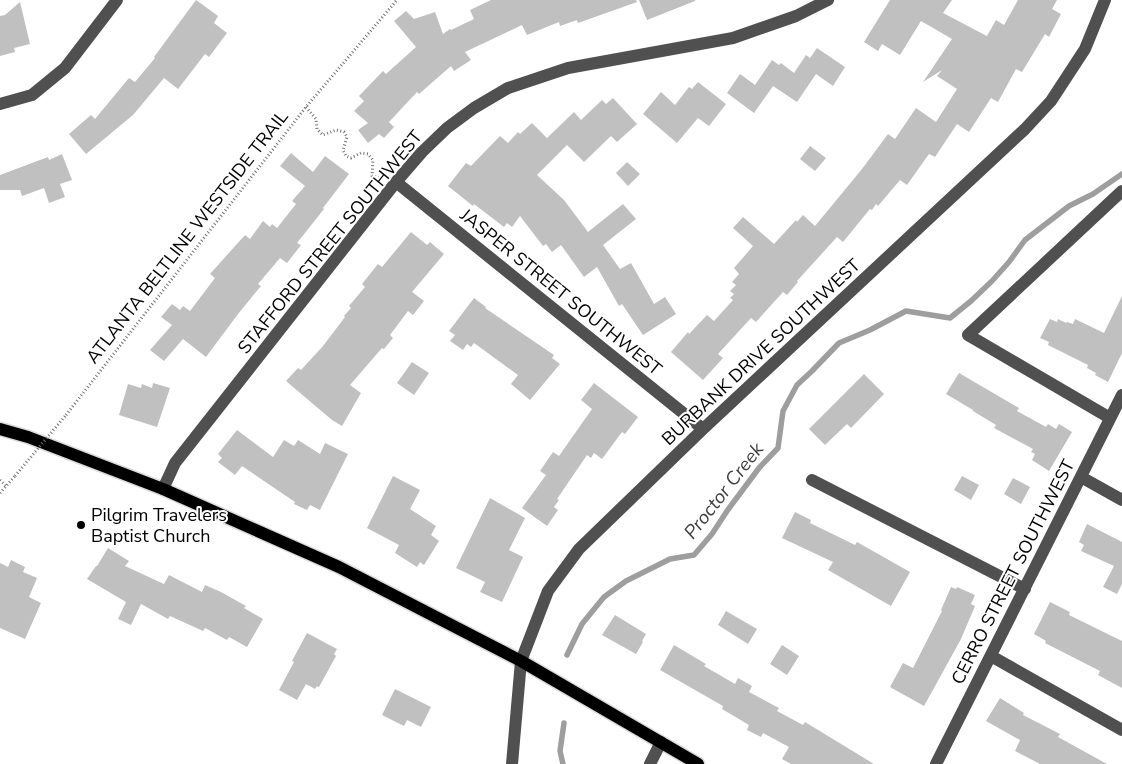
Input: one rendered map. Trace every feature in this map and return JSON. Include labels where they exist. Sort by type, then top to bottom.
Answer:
[{"type":"main road","points":[[0,430],[28,437],[163,490],[339,567],[521,661],[698,764]]},
{"type":"street","points":[[0,104],[32,95],[65,68],[117,0]]},
{"type":"street","name":"STAFFORD STREET SOUTHWEST","points":[[163,490],[175,463],[396,182],[422,152],[447,128],[474,108],[508,88],[568,68],[732,38],[796,16],[828,0]]},
{"type":"street","name":"BURBANK DRIVE SOUTHWEST","points":[[512,764],[521,661],[548,591],[579,549],[703,429],[1025,129],[1051,101],[1085,49],[1104,0]]},
{"type":"street","name":"JASPER STREET SOUTHWEST","points":[[396,182],[703,429]]},
{"type":"street","points":[[1110,418],[968,335],[1122,191]]},
{"type":"street","name":"CERRO STREET SOUTHWEST","points":[[936,764],[1122,395]]},
{"type":"street","points":[[1081,477],[1122,500]]},
{"type":"street","points":[[812,480],[1025,589]]},
{"type":"street","points":[[991,656],[1122,730]]},
{"type":"street","points":[[650,764],[661,742]]},
{"type":"path","name":"ATLANTA BELTLINE WESTSIDE TRAIL","points":[[0,493],[66,415],[306,107],[397,0]]},
{"type":"path","points":[[306,107],[316,119],[317,129],[323,135],[336,130],[344,132],[347,137],[343,150],[346,156],[351,158],[361,153],[368,154],[373,160],[372,176],[396,182]]},
{"type":"path","points":[[0,480],[6,486]]},
{"type":"building","points":[[196,0],[218,16],[214,23],[227,33],[209,57],[205,54],[178,89],[164,78],[133,115],[86,154],[69,134],[91,115],[95,119],[129,78],[135,82],[155,58]]},
{"type":"building","points":[[491,0],[636,0],[637,2],[578,23],[577,20],[560,26],[559,22],[527,35],[522,25],[465,52],[471,60],[454,71],[451,66],[419,94],[417,92],[389,122],[394,127],[384,138],[379,134],[368,143],[358,130],[368,123],[354,111],[364,101],[359,96],[383,71],[386,74],[416,47],[394,21],[406,11],[414,19],[435,12],[443,34],[474,19],[470,10]]},
{"type":"building","points":[[639,0],[695,0],[695,1],[647,20]]},
{"type":"building","points":[[890,0],[952,0],[943,13],[987,36],[996,20],[1004,25],[1018,0],[1057,0],[1052,9],[1061,14],[1049,37],[1045,34],[1022,72],[1016,69],[998,102],[991,98],[969,132],[957,124],[935,157],[929,154],[907,185],[900,180],[878,206],[876,204],[872,210],[870,209],[843,242],[837,237],[797,281],[787,295],[783,292],[756,322],[751,318],[718,354],[723,358],[703,380],[671,352],[688,332],[689,334],[707,315],[714,321],[733,300],[730,298],[734,294],[730,291],[736,285],[732,282],[739,274],[734,268],[753,246],[733,228],[743,217],[774,244],[803,215],[815,226],[888,134],[895,139],[916,108],[936,122],[957,89],[937,76],[942,70],[923,82],[952,39],[921,21],[900,55],[882,44],[878,51],[864,42]]},
{"type":"building","points":[[20,2],[30,44],[14,48],[15,52],[0,56],[0,16],[5,15]]},
{"type":"building","points":[[817,48],[845,67],[833,86],[816,74],[797,102],[773,86],[754,113],[727,93],[740,74],[755,85],[772,60],[779,65],[781,63],[794,73],[806,55],[810,58]]},
{"type":"building","points":[[698,82],[726,104],[709,126],[698,118],[677,143],[643,114],[661,92],[675,105],[689,87],[692,89]]},
{"type":"building","points":[[613,98],[637,124],[617,142],[611,136],[584,162],[567,145],[537,175],[564,200],[588,232],[623,204],[636,219],[603,245],[620,269],[631,263],[654,304],[665,297],[676,314],[643,335],[622,304],[619,306],[597,267],[584,277],[561,245],[552,252],[546,244],[543,246],[520,216],[512,227],[507,223],[504,227],[448,186],[466,163],[471,166],[500,136],[508,143],[518,132],[520,134],[532,123],[547,138],[574,112],[581,120],[602,100],[606,104]]},
{"type":"building","points":[[810,146],[826,158],[815,171],[800,159]]},
{"type":"building","points":[[291,153],[313,172],[325,156],[349,174],[297,243],[301,245],[287,263],[280,258],[258,284],[261,286],[206,357],[183,339],[164,361],[150,350],[172,325],[161,317],[172,304],[180,310],[183,306],[190,311],[215,278],[210,274],[245,235],[250,239],[263,221],[270,227],[272,224],[277,228],[296,204],[292,201],[305,186],[280,166]]},
{"type":"building","points":[[62,154],[72,180],[60,184],[65,197],[49,203],[44,188],[22,196],[20,190],[0,190],[0,175],[48,157],[49,160]]},
{"type":"building","points":[[627,162],[640,174],[628,186],[616,173]]},
{"type":"building","points":[[411,232],[427,245],[430,242],[444,254],[412,292],[424,301],[413,315],[408,311],[390,335],[393,338],[350,385],[361,393],[342,426],[332,420],[286,381],[298,368],[301,370],[323,346],[351,308],[349,306],[365,287],[362,284],[378,264],[382,267]]},
{"type":"building","points":[[1122,296],[1122,353],[1108,382],[1095,375],[1096,373],[1087,368],[1088,365],[1048,345],[1049,342],[1040,338],[1050,319],[1057,322],[1058,319],[1073,324],[1075,319],[1104,333]]},
{"type":"building","points":[[474,298],[485,308],[554,355],[552,358],[560,364],[530,400],[511,384],[518,375],[474,343],[471,347],[467,344],[463,350],[450,341],[455,335],[449,331]]},
{"type":"building","points":[[412,362],[429,373],[414,395],[397,383]]},
{"type":"building","points":[[959,373],[1019,408],[1017,411],[1046,427],[1048,424],[1056,429],[1059,424],[1072,432],[1049,471],[1032,460],[1035,454],[1031,452],[1033,449],[994,428],[996,425],[946,394]]},
{"type":"building","points":[[864,374],[884,394],[851,428],[847,424],[825,445],[809,429]]},
{"type":"building","points":[[153,383],[170,388],[157,427],[119,415],[128,384],[141,388],[142,384],[152,388]]},
{"type":"building","points":[[594,383],[638,417],[625,434],[622,432],[602,459],[594,453],[591,458],[587,455],[557,499],[559,500],[554,507],[558,510],[547,526],[522,508],[546,475],[540,471],[553,452],[559,456],[592,409],[581,400]]},
{"type":"building","points":[[237,430],[273,457],[284,440],[294,446],[298,440],[320,454],[325,443],[348,454],[320,510],[310,505],[307,510],[294,504],[295,502],[242,466],[235,475],[218,462],[222,458],[218,454]]},
{"type":"building","points":[[393,476],[420,490],[410,509],[436,526],[431,535],[439,541],[424,565],[420,562],[417,567],[395,553],[399,545],[367,528]]},
{"type":"building","points":[[962,476],[979,485],[971,500],[954,490]]},
{"type":"building","points":[[1013,478],[1030,487],[1021,504],[1004,494]]},
{"type":"building","points":[[490,498],[525,518],[509,550],[523,557],[502,602],[480,592],[485,582],[456,568]]},
{"type":"building","points":[[795,512],[811,520],[810,523],[855,545],[857,542],[910,572],[891,606],[828,570],[833,562],[782,538]]},
{"type":"building","points":[[1087,524],[1122,542],[1122,584],[1117,594],[1103,587],[1114,566],[1081,551],[1084,545],[1079,542]]},
{"type":"building","points":[[108,548],[129,561],[125,566],[164,584],[169,575],[202,592],[205,585],[246,606],[244,608],[263,619],[247,647],[229,637],[227,640],[205,628],[203,631],[170,616],[168,619],[141,604],[131,625],[118,619],[126,602],[87,579]]},
{"type":"building","points":[[11,560],[25,567],[23,572],[37,578],[29,597],[41,603],[25,639],[0,628],[0,563],[8,567]]},
{"type":"building","points":[[951,587],[956,589],[957,587],[975,595],[971,604],[975,606],[961,639],[924,706],[890,687],[903,663],[913,668],[942,611]]},
{"type":"building","points":[[1050,602],[1070,612],[1069,615],[1122,641],[1122,688],[1098,675],[1100,671],[1045,643],[1046,641],[1034,634]]},
{"type":"building","points":[[726,611],[757,629],[748,644],[718,625]]},
{"type":"building","points":[[615,615],[646,634],[636,654],[602,635]]},
{"type":"building","points":[[307,633],[337,649],[334,654],[336,656],[319,687],[317,686],[315,689],[306,684],[297,700],[279,690]]},
{"type":"building","points":[[674,645],[706,664],[704,666],[735,684],[738,678],[752,686],[749,692],[779,708],[777,711],[803,725],[805,722],[874,764],[791,764],[782,759],[789,747],[763,733],[761,737],[747,730],[749,725],[722,709],[723,706],[660,670]]},
{"type":"building","points":[[782,645],[799,656],[787,675],[770,664]]},
{"type":"building","points":[[395,689],[431,707],[421,727],[407,720],[404,726],[382,715]]},
{"type":"building","points":[[1000,698],[1024,713],[1023,715],[1060,734],[1058,737],[1107,764],[1040,764],[1015,751],[1020,740],[986,721]]},
{"type":"waterway","name":"Proctor Creek","points":[[567,655],[582,624],[604,597],[626,581],[670,559],[694,555],[712,534],[759,468],[778,448],[783,411],[797,385],[839,343],[870,330],[906,311],[950,318],[992,281],[1025,240],[1069,206],[1093,194],[1122,174]]},
{"type":"waterway","name":"Proctor Creek","points":[[563,764],[560,751],[564,723]]},
{"type":"place","name":"Pilgrim Travelers Baptist Church","points":[[81,525]]}]
